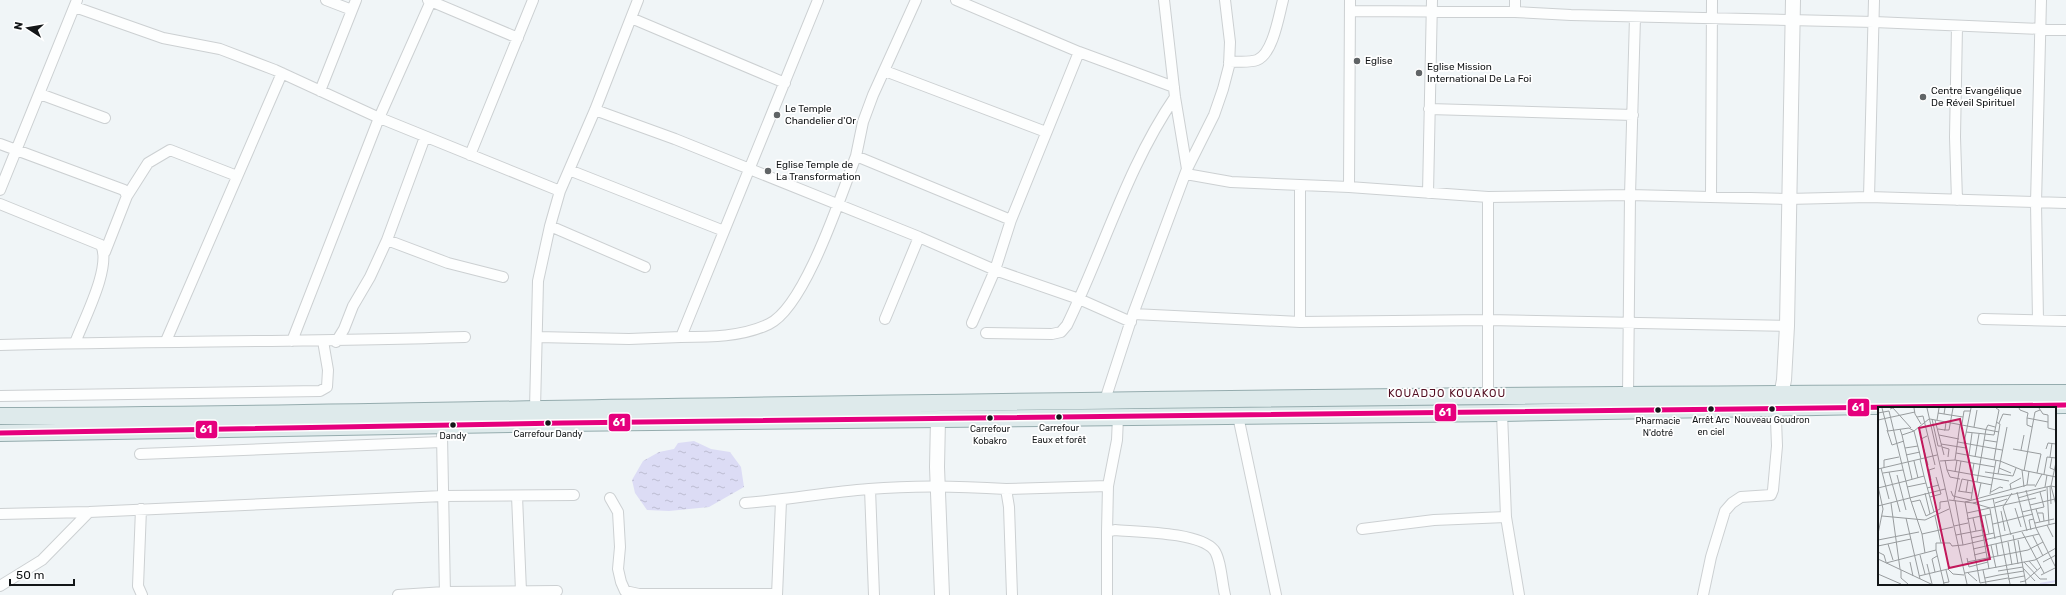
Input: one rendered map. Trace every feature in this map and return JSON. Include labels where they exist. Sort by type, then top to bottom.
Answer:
[{"type":"main road","points":[[0,416],[1105,400],[1628,396],[1780,401]]},
{"type":"main road","points":[[0,433],[442,425],[1502,413],[1780,401],[2065,399]]},
{"type":"street","points":[[326,0],[352,10]]},
{"type":"street","points":[[320,91],[356,0]]},
{"type":"street","points":[[470,155],[533,0]]},
{"type":"street","points":[[535,409],[538,281],[550,226],[560,191],[595,110],[638,0]]},
{"type":"street","points":[[681,337],[818,0]]},
{"type":"street","points":[[537,337],[629,339],[737,334],[769,324],[786,309],[799,292],[812,267],[856,156],[863,122],[916,0]]},
{"type":"street","points":[[956,0],[1175,92]]},
{"type":"street","points":[[1164,0],[1175,92],[1187,172]]},
{"type":"street","points":[[1105,400],[1132,318],[1187,172],[1214,115],[1224,89],[1229,62],[1230,42],[1226,0]]},
{"type":"street","points":[[1229,62],[1252,61],[1263,56],[1271,43],[1283,0]]},
{"type":"street","points":[[1349,187],[1350,0]]},
{"type":"street","points":[[1515,0],[1515,12]]},
{"type":"street","points":[[1711,196],[1712,0]]},
{"type":"street","points":[[1703,595],[1711,557],[1725,511],[1732,503],[1741,497],[1771,495],[1773,490],[1777,446],[1776,420],[1780,401],[1787,326],[1788,199],[1793,0]]},
{"type":"street","points":[[1868,197],[1874,0]]},
{"type":"street","points":[[2038,320],[2036,203],[2041,0]]},
{"type":"street","points":[[292,341],[380,118],[429,1],[518,38]]},
{"type":"street","points":[[0,190],[76,4],[163,38],[220,49],[282,73],[425,137],[560,191]]},
{"type":"street","points":[[1350,11],[1432,5],[1515,12],[1635,17],[1874,22],[2066,30]]},
{"type":"street","points":[[1428,193],[1432,5]]},
{"type":"street","points":[[1628,396],[1630,195],[1635,17]]},
{"type":"street","points":[[631,18],[784,83]]},
{"type":"street","points":[[1957,26],[1955,137],[1957,200]]},
{"type":"street","points":[[972,323],[995,270],[1011,220],[1079,52]]},
{"type":"street","points":[[885,71],[1046,132]]},
{"type":"street","points":[[166,341],[282,73]]},
{"type":"street","points":[[986,333],[1052,334],[1061,332],[1067,325],[1079,300],[1108,226],[1130,179],[1175,92]]},
{"type":"street","points":[[40,94],[105,118]]},
{"type":"street","points":[[1429,109],[1633,114]]},
{"type":"street","points":[[595,110],[675,139],[919,237],[995,270],[1132,318],[1300,322],[1487,320],[1787,326]]},
{"type":"street","points":[[336,342],[344,328],[353,306],[370,277],[387,240],[425,137]]},
{"type":"street","points":[[0,144],[124,190],[127,196]]},
{"type":"street","points":[[74,343],[98,285],[104,264],[105,252],[127,196],[148,163],[170,150],[237,176]]},
{"type":"street","points":[[856,156],[1011,220]]},
{"type":"street","points":[[569,170],[724,231]]},
{"type":"street","points":[[1187,172],[1225,182],[1349,187],[1488,197],[1630,195],[1788,199],[1868,197],[2066,203]]},
{"type":"street","points":[[1300,185],[1300,322]]},
{"type":"street","points":[[1488,197],[1488,397]]},
{"type":"street","points":[[0,204],[95,241],[101,245],[105,252]]},
{"type":"street","points":[[550,226],[645,267]]},
{"type":"street","points":[[885,319],[919,237]]},
{"type":"street","points":[[387,240],[448,263],[502,277]]},
{"type":"street","points":[[1983,319],[2066,321]]},
{"type":"street","points":[[0,345],[166,341],[336,342],[464,338]]},
{"type":"street","points":[[0,396],[320,391],[327,386],[328,380],[323,341]]},
{"type":"street","points":[[1502,413],[1506,517],[1519,595]]},
{"type":"street","points":[[1238,416],[1276,595]]},
{"type":"street","points":[[1107,595],[1108,486],[1117,440],[1118,417]]},
{"type":"street","points":[[938,419],[937,487],[942,595]]},
{"type":"street","points":[[442,425],[445,594]]},
{"type":"street","points":[[140,454],[442,442]]},
{"type":"street","points":[[745,503],[870,489],[937,487],[1006,489],[1108,486]]},
{"type":"street","points":[[870,489],[874,595]]},
{"type":"street","points":[[1006,489],[1009,506],[1012,595]]},
{"type":"street","points":[[0,514],[89,512],[443,496],[574,495]]},
{"type":"street","points":[[517,496],[521,591]]},
{"type":"street","points":[[610,498],[618,512],[620,547],[618,569],[621,582],[626,593],[639,594],[777,594],[780,500]]},
{"type":"street","points":[[141,509],[138,586],[142,595]]},
{"type":"street","points":[[0,586],[42,560],[89,512]]},
{"type":"street","points":[[1362,529],[1434,520],[1506,517]]},
{"type":"street","points":[[1107,532],[1115,530],[1173,536],[1197,540],[1208,545],[1214,551],[1217,558],[1225,595]]},
{"type":"street","points":[[398,595],[557,591]]},
{"type":"water","points":[[694,441],[711,449],[730,452],[741,467],[744,487],[709,507],[669,511],[647,510],[635,493],[632,480],[643,461],[659,452],[674,449],[678,443]]},
{"type":"transit line","name":"61","points":[[1898,407],[2065,405]]},
{"type":"transit line","name":"61","points":[[0,433],[562,423],[1878,407]]},
{"type":"place","name":"Eglise","points":[[1357,61]]},
{"type":"place","name":"Eglise Mission International De La Foi","points":[[1419,73]]},
{"type":"place","name":"Centre Evangélique De Réveil Spirituel","points":[[1923,97]]},
{"type":"place","name":"Le Temple Chandelier d'Or","points":[[777,115]]},
{"type":"place","name":"Eglise Temple de La Transformation","points":[[768,171]]},
{"type":"place","name":"Arrêt Arc en ciel","points":[[1711,409]]},
{"type":"place","name":"Nouveau Goudron","points":[[1772,409]]},
{"type":"place","name":"Pharmacie N'dotré","points":[[1658,410]]},
{"type":"place","name":"Carrefour Eaux et forêt","points":[[1059,417]]},
{"type":"place","name":"Carrefour Kobakro","points":[[990,418]]},
{"type":"place","name":"Carrefour Dandy","points":[[548,423]]},
{"type":"place","name":"Dandy","points":[[453,425]]},
{"type":"district","name":"KOUADJO KOUAKOU","points":[[1447,393]]}]
